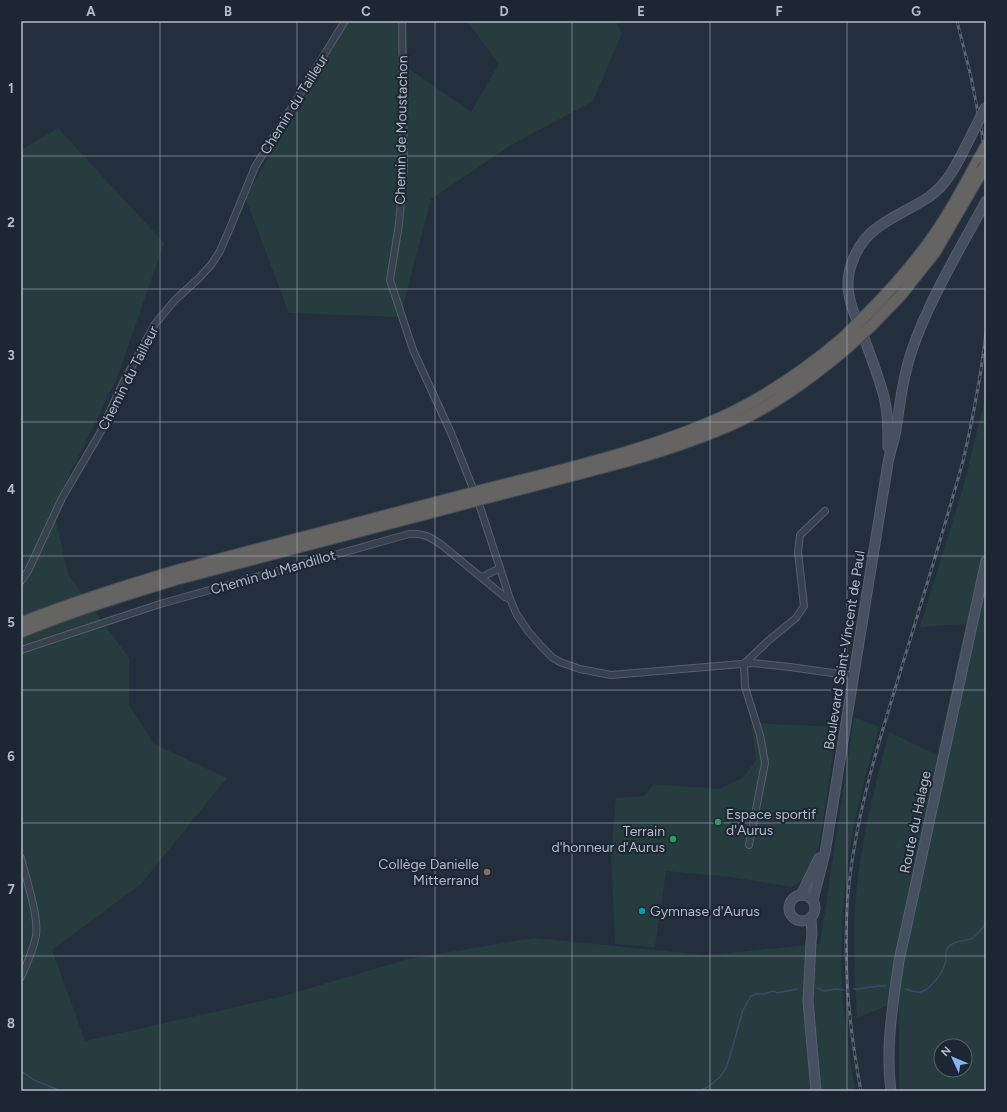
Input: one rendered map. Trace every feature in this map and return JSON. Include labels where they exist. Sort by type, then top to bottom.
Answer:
[{"type":"highway","points":[[21,623],[49,611],[117,588],[172,572],[593,461],[685,433],[733,412],[772,390],[822,356],[871,326],[904,291],[934,252],[983,164],[986,146]]},
{"type":"highway","points":[[21,632],[101,602],[177,579],[627,462],[684,444],[715,431],[764,407],[807,380],[845,343],[866,315],[888,294],[914,264],[983,164]]},
{"type":"main road","points":[[888,463],[888,422],[885,401],[879,379],[851,305],[848,285],[849,276],[854,258],[866,239],[878,228],[929,197],[949,177],[986,106]]},
{"type":"main road","points":[[888,463],[896,432],[903,380],[912,351],[933,300],[986,200]]},
{"type":"main road","name":"Boulevard Saint-Vincent de Paul","points":[[813,900],[825,853],[888,463]]},
{"type":"main road","name":"Route du Halage","points":[[891,1091],[890,1052],[892,1014],[900,961],[986,561]]},
{"type":"main road","name":"Boulevard Saint-Vincent de Paul","points":[[801,895],[826,842]]},
{"type":"main road","points":[[811,942],[801,922],[792,918],[789,909],[790,902],[793,898],[801,895],[810,897],[813,900],[815,909],[812,918],[812,934],[808,1001],[816,1091]]},
{"type":"main road","points":[[801,922],[812,918]]},
{"type":"street","name":"Chemin du Tailleur","points":[[21,581],[28,571],[62,498],[100,433],[139,351],[155,324],[175,300],[211,265],[220,251],[255,167],[345,21]]},
{"type":"street","name":"Chemin de Moustachon","points":[[402,21],[404,167],[399,224],[390,280],[413,350],[451,433],[472,486]]},
{"type":"street","points":[[480,507],[510,599],[517,615],[541,646],[560,662],[580,669],[611,675],[753,663],[854,676]]},
{"type":"street","points":[[749,845],[765,763],[760,735],[745,687],[744,664],[768,641],[796,618],[804,606],[798,552],[800,535],[824,511]]},
{"type":"street","name":"Chemin du Mandillot","points":[[21,650],[160,604],[409,534],[421,534],[433,539],[505,597],[510,599]]},
{"type":"street","points":[[482,578],[500,568]]},
{"type":"street","points":[[21,858],[33,908],[36,932],[31,954],[21,977]]},
{"type":"green space","points":[[349,21],[407,21],[408,68],[471,112],[499,64],[467,21],[616,21],[622,33],[593,101],[513,144],[431,199],[400,317],[289,313],[245,197]]},
{"type":"green space","points":[[58,128],[164,243],[117,378],[53,508],[68,574],[129,658],[129,705],[154,744],[227,778],[141,884],[52,950],[85,1041],[280,997],[408,959],[534,938],[706,955],[820,944],[854,717],[879,727],[863,786],[850,844],[844,902],[841,977],[855,1091],[21,1091],[21,150]]},
{"type":"green space","points":[[986,395],[986,1091],[899,1091],[899,1001],[857,1018],[854,938],[859,866],[889,732],[937,755],[966,624],[920,627],[963,488]]},
{"type":"green space","name":"Espace sportif d'Aurus","points":[[751,723],[837,727],[819,846],[804,878],[792,887],[731,877],[666,871],[655,947],[615,944],[611,853],[616,798],[644,796],[654,784],[719,789],[743,778],[756,760]]},
{"type":"waterway","points":[[905,989],[918,992],[924,991],[928,988],[943,969],[946,960],[946,951],[949,946],[955,942],[969,940],[980,931],[986,922]]},
{"type":"waterway","points":[[854,989],[886,986]]},
{"type":"waterway","points":[[817,988],[823,991],[836,989],[844,990]]},
{"type":"waterway","points":[[698,1091],[708,1087],[720,1077],[727,1066],[743,1010],[751,996],[773,991],[777,993],[797,989]]},
{"type":"waterway","points":[[21,1071],[34,1080],[61,1091]]},
{"type":"railway","points":[[957,21],[971,77],[982,133],[986,173]]},
{"type":"railway","points":[[861,1091],[853,1040],[846,962],[849,884],[857,831],[876,753],[963,461],[982,365],[986,332]]},
{"type":"place","name":"Espace sportif d'Aurus","points":[[718,822]]},
{"type":"place","name":"Terrain d'honneur d'Aurus","points":[[673,839]]},
{"type":"place","name":"Collège Danielle Mitterrand","points":[[487,872]]},
{"type":"place","name":"Gymnase d'Aurus","points":[[642,911]]}]
